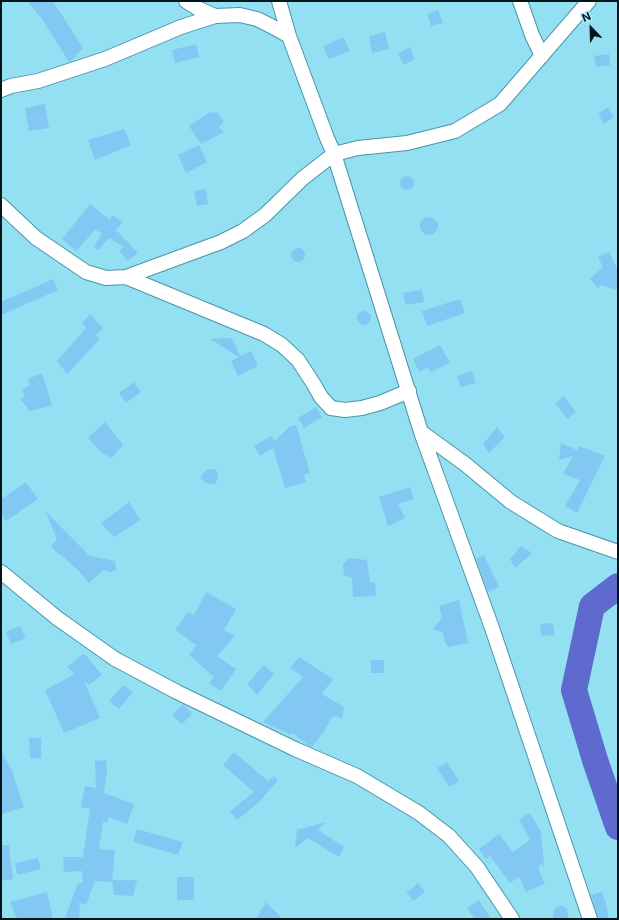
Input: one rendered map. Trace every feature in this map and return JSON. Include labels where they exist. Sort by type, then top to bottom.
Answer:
[{"type":"street","points":[[186,1],[196,8],[214,16]]},
{"type":"street","points":[[279,1],[289,36],[334,154],[422,432],[492,628],[590,919]]},
{"type":"street","points":[[520,1],[532,35],[542,56]]},
{"type":"street","points":[[1,205],[36,238],[86,272],[106,278],[126,277],[220,242],[243,231],[265,215],[303,178],[334,154],[358,148],[407,143],[455,131],[500,104],[589,1]]},
{"type":"street","points":[[1,90],[11,86],[38,81],[104,60],[181,27],[214,16],[240,15],[257,19],[289,36]]},
{"type":"street","points":[[126,277],[264,334],[282,345],[298,360],[321,397],[331,408],[345,410],[362,408],[380,403],[409,391]]},
{"type":"street","points":[[422,432],[465,464],[511,502],[558,531],[618,552]]},
{"type":"street","points":[[1,572],[57,618],[115,659],[177,692],[295,749],[357,776],[419,813],[449,836],[477,867],[512,919]]},
{"type":"building","points":[[27,1],[53,1],[83,48],[70,62],[42,19]]},
{"type":"building","points":[[438,10],[443,23],[431,26],[427,14]]},
{"type":"building","points":[[385,32],[389,49],[372,53],[369,36]]},
{"type":"building","points":[[343,37],[350,51],[329,59],[323,46]]},
{"type":"building","points":[[196,44],[199,57],[175,63],[172,50]]},
{"type":"building","points":[[410,47],[415,59],[404,65],[398,53]]},
{"type":"building","points":[[609,54],[610,65],[596,67],[594,56]]},
{"type":"building","points":[[45,104],[49,128],[29,131],[25,108]]},
{"type":"building","points":[[608,107],[614,117],[604,124],[598,114]]},
{"type":"building","points":[[210,112],[218,113],[224,122],[219,127],[224,132],[201,144],[189,126]]},
{"type":"building","points":[[124,129],[131,145],[95,160],[88,140]]},
{"type":"building","points":[[199,145],[207,162],[186,173],[178,155]]},
{"type":"building","points":[[407,176],[412,178],[414,183],[412,188],[407,190],[402,188],[400,183],[402,178]]},
{"type":"building","points":[[206,189],[208,204],[197,206],[194,191]]},
{"type":"building","points":[[90,204],[110,220],[112,215],[123,222],[116,230],[138,253],[128,261],[119,251],[124,247],[109,238],[99,250],[94,247],[102,233],[95,230],[76,251],[62,239]]},
{"type":"building","points":[[429,217],[435,220],[438,226],[435,232],[429,235],[423,232],[420,226],[423,220]]},
{"type":"building","points":[[295,248],[301,248],[305,252],[305,258],[301,262],[295,262],[291,258],[291,252]]},
{"type":"building","points":[[609,252],[618,271],[618,290],[601,285],[598,288],[590,279],[603,267],[598,257]]},
{"type":"building","points":[[53,279],[58,290],[1,315],[1,302]]},
{"type":"building","points":[[422,290],[424,302],[406,305],[403,293]]},
{"type":"building","points":[[460,299],[465,313],[427,326],[422,311]]},
{"type":"building","points":[[364,311],[369,313],[371,318],[369,323],[364,325],[359,323],[357,318],[359,313]]},
{"type":"building","points":[[90,314],[103,328],[96,335],[100,339],[67,374],[57,361],[86,328],[82,323]]},
{"type":"building","points":[[230,338],[233,340],[240,356],[251,351],[258,366],[238,376],[231,361],[239,357],[210,339]]},
{"type":"building","points":[[440,345],[450,363],[431,372],[428,367],[419,372],[413,359]]},
{"type":"building","points":[[472,371],[476,383],[461,387],[457,376]]},
{"type":"building","points":[[42,373],[52,405],[30,411],[20,399],[25,397],[22,390],[30,385],[28,379]]},
{"type":"building","points":[[134,382],[141,392],[126,403],[119,393]]},
{"type":"building","points":[[564,396],[576,412],[567,419],[555,403]]},
{"type":"building","points":[[316,407],[322,417],[304,428],[298,418]]},
{"type":"building","points":[[105,422],[123,445],[112,458],[102,453],[88,438]]},
{"type":"building","points":[[296,425],[310,473],[304,475],[306,482],[285,488],[273,448],[260,456],[254,446],[271,436],[275,441],[289,427]]},
{"type":"building","points":[[497,427],[505,437],[489,453],[483,444]]},
{"type":"building","points":[[561,443],[577,450],[579,446],[605,456],[577,513],[565,506],[580,480],[563,474],[573,456],[559,460]]},
{"type":"building","points":[[209,469],[217,471],[218,479],[215,484],[208,484],[200,478],[206,470]]},
{"type":"building","points":[[26,482],[38,499],[6,521],[1,514],[1,499]]},
{"type":"building","points":[[410,487],[414,499],[398,504],[405,518],[388,526],[379,497]]},
{"type":"building","points":[[129,502],[140,520],[114,537],[101,523]]},
{"type":"building","points":[[45,511],[88,554],[87,555],[115,561],[116,570],[110,572],[104,570],[89,583],[78,570],[61,555],[60,556],[51,546],[57,539]]},
{"type":"building","points":[[521,546],[532,553],[515,568],[510,559]]},
{"type":"building","points":[[484,555],[499,587],[488,592],[476,559]]},
{"type":"building","points":[[349,558],[367,560],[370,583],[375,582],[376,596],[353,597],[352,578],[344,575],[343,564]]},
{"type":"building","points":[[206,592],[236,609],[224,630],[235,636],[217,656],[236,669],[221,691],[209,683],[214,677],[189,655],[196,645],[175,630],[188,612],[194,615]]},
{"type":"building","points":[[459,600],[468,643],[448,647],[445,643],[443,633],[433,629],[442,618],[439,606]]},
{"type":"building","points":[[553,623],[555,635],[541,636],[540,624]]},
{"type":"building","points":[[20,626],[26,638],[11,644],[6,632]]},
{"type":"building","points":[[84,653],[102,675],[89,685],[84,681],[100,718],[64,733],[45,690],[75,674],[67,667]]},
{"type":"building","points":[[299,657],[333,679],[322,694],[344,707],[342,718],[333,716],[323,733],[312,747],[292,733],[291,735],[263,722],[303,677],[290,668]]},
{"type":"building","points":[[371,660],[384,660],[384,673],[371,673]]},
{"type":"building","points":[[264,665],[274,674],[257,695],[247,684]]},
{"type":"building","points":[[123,685],[133,692],[119,709],[109,701]]},
{"type":"building","points":[[183,704],[192,714],[182,724],[172,715]]},
{"type":"building","points":[[29,738],[41,738],[41,758],[30,759]]},
{"type":"building","points":[[1,750],[15,777],[14,778],[24,807],[1,814]]},
{"type":"building","points":[[234,752],[268,781],[274,776],[278,780],[258,803],[237,820],[230,811],[254,792],[223,765]]},
{"type":"building","points":[[106,760],[107,772],[104,793],[134,804],[127,824],[108,817],[108,822],[103,822],[99,849],[115,850],[112,882],[95,881],[86,905],[80,903],[79,918],[65,918],[78,883],[83,882],[82,871],[64,872],[63,857],[83,857],[90,809],[81,807],[85,786],[96,788],[95,761]]},
{"type":"building","points":[[447,762],[459,781],[449,787],[437,768]]},
{"type":"building","points":[[530,813],[541,832],[544,865],[543,866],[542,863],[538,868],[545,884],[526,892],[519,877],[510,883],[490,856],[486,859],[479,849],[499,834],[513,852],[530,840],[519,819]]},
{"type":"building","points":[[326,822],[318,830],[344,847],[339,857],[308,838],[295,848],[296,830]]},
{"type":"building","points":[[137,829],[183,842],[178,855],[133,842]]},
{"type":"building","points":[[1,845],[9,845],[13,879],[1,881]]},
{"type":"building","points":[[38,858],[41,869],[17,875],[15,863]]},
{"type":"building","points":[[177,877],[194,877],[194,900],[177,900]]},
{"type":"building","points":[[112,880],[137,880],[133,896],[114,895]]},
{"type":"building","points":[[418,883],[425,892],[414,901],[406,893]]},
{"type":"building","points":[[47,892],[53,919],[17,919],[10,902]]},
{"type":"building","points":[[602,892],[609,919],[598,919],[591,895]]},
{"type":"building","points":[[479,900],[491,919],[475,919],[467,908]]},
{"type":"building","points":[[266,902],[283,919],[256,919]]},
{"type":"building","points":[[558,906],[563,906],[567,909],[569,919],[553,919],[553,912]]},
{"type":"waterway","points":[[618,586],[592,606],[574,690],[595,760],[618,827]]}]
